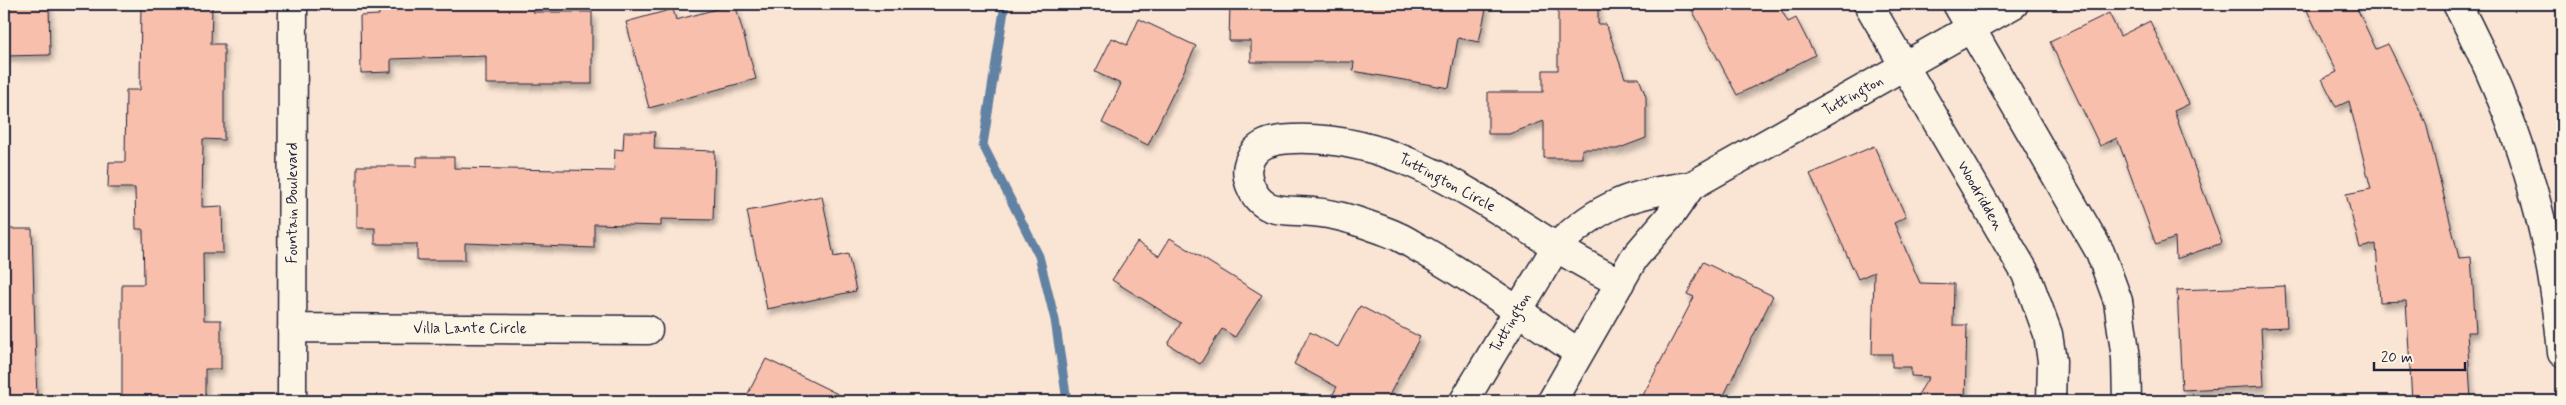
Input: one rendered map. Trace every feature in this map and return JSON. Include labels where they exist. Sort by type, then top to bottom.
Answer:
[{"type":"street","name":"Fountain Boulevard","points":[[292,401],[293,4]]},
{"type":"street","name":"Woodridden","points":[[1868,4],[2026,274],[2048,334],[2052,361],[2051,401]]},
{"type":"street","points":[[1957,4],[2100,252],[2118,301],[2126,358],[2127,401]]},
{"type":"street","name":"Tuttington","points":[[1464,401],[1556,247],[1574,229],[1597,212],[1659,190],[1691,186],[1904,68],[2014,4]]},
{"type":"street","points":[[2457,4],[2484,54],[2522,150],[2556,267],[2562,353]]},
{"type":"street","name":"Tuttington Circle","points":[[1579,353],[1450,265],[1401,237],[1343,217],[1313,212],[1273,209],[1260,203],[1248,180],[1247,167],[1253,153],[1263,144],[1305,138],[1350,144],[1390,153],[1423,167],[1509,215],[1556,247],[1620,283]]},
{"type":"street","name":"Tuttington","points":[[1552,401],[1634,258],[1670,216],[1691,186]]},
{"type":"street","name":"Villa Lante Circle","points":[[292,328],[648,330]]},
{"type":"building","points":[[4,4],[49,4],[50,55],[4,56]]},
{"type":"building","points":[[141,4],[204,4],[204,7],[212,7],[211,44],[224,44],[224,140],[203,139],[202,207],[222,206],[223,253],[203,253],[204,320],[221,320],[221,369],[205,369],[205,401],[122,401],[122,284],[144,284],[143,229],[136,229],[135,188],[108,188],[109,162],[125,162],[126,90],[140,90]]},
{"type":"building","points":[[378,4],[533,4],[533,12],[592,12],[592,84],[486,84],[486,56],[391,59],[391,72],[361,73],[360,16],[379,15]]},
{"type":"building","points":[[735,4],[756,79],[649,108],[626,22],[673,9],[676,20]]},
{"type":"building","points":[[1230,4],[1410,4],[1432,8],[1433,4],[1487,4],[1479,42],[1458,38],[1449,88],[1353,71],[1354,62],[1251,62],[1251,41],[1229,41]]},
{"type":"building","points":[[1558,4],[1598,4],[1598,24],[1606,24],[1625,78],[1639,78],[1646,97],[1646,138],[1617,149],[1582,149],[1582,158],[1544,158],[1544,121],[1509,134],[1488,134],[1488,92],[1543,92],[1543,70],[1558,70]]},
{"type":"building","points":[[1689,4],[1778,4],[1788,22],[1796,18],[1815,55],[1737,95]]},
{"type":"building","points":[[2304,4],[2355,4],[2376,49],[2388,44],[2426,123],[2459,258],[2471,257],[2476,332],[2467,332],[2471,401],[2412,401],[2406,301],[2380,302],[2376,244],[2360,248],[2346,194],[2371,189],[2349,101],[2336,107],[2322,79],[2337,72]]},
{"type":"building","points":[[2109,13],[2120,36],[2150,21],[2189,104],[2174,111],[2222,243],[2176,259],[2175,238],[2156,245],[2117,138],[2100,146],[2050,42]]},
{"type":"building","points":[[1139,19],[1196,46],[1148,145],[1102,123],[1121,84],[1095,72],[1112,38],[1127,45]]},
{"type":"building","points":[[624,132],[655,132],[654,149],[715,151],[713,220],[661,219],[661,226],[594,224],[594,248],[465,243],[465,260],[417,260],[417,244],[375,244],[375,228],[357,228],[357,166],[417,166],[417,157],[454,157],[454,168],[614,171],[615,149],[623,150]]},
{"type":"building","points":[[1874,146],[1906,217],[1894,223],[1920,283],[1954,284],[1953,325],[1967,325],[1965,401],[1914,401],[1929,377],[1911,376],[1911,367],[1892,367],[1892,354],[1872,354],[1874,272],[1858,279],[1810,174]]},
{"type":"building","points":[[822,196],[834,257],[848,254],[856,291],[767,309],[747,211]]},
{"type":"building","points":[[4,229],[32,229],[37,401],[4,401]]},
{"type":"building","points":[[1170,238],[1262,295],[1235,337],[1222,329],[1200,364],[1168,344],[1181,323],[1112,280],[1137,242],[1159,256]]},
{"type":"building","points":[[1703,262],[1773,296],[1721,401],[1640,401],[1694,297],[1687,294]]},
{"type":"building","points":[[2285,286],[2287,327],[2261,328],[2264,386],[2182,390],[2177,290]]},
{"type":"building","points":[[1360,306],[1420,337],[1386,401],[1329,401],[1337,387],[1294,364],[1310,332],[1338,347]]},
{"type":"building","points":[[766,359],[795,373],[852,401],[744,401]]},
{"type":"waterway","points":[[1005,4],[983,145],[1039,256],[1055,320],[1067,401]]}]
